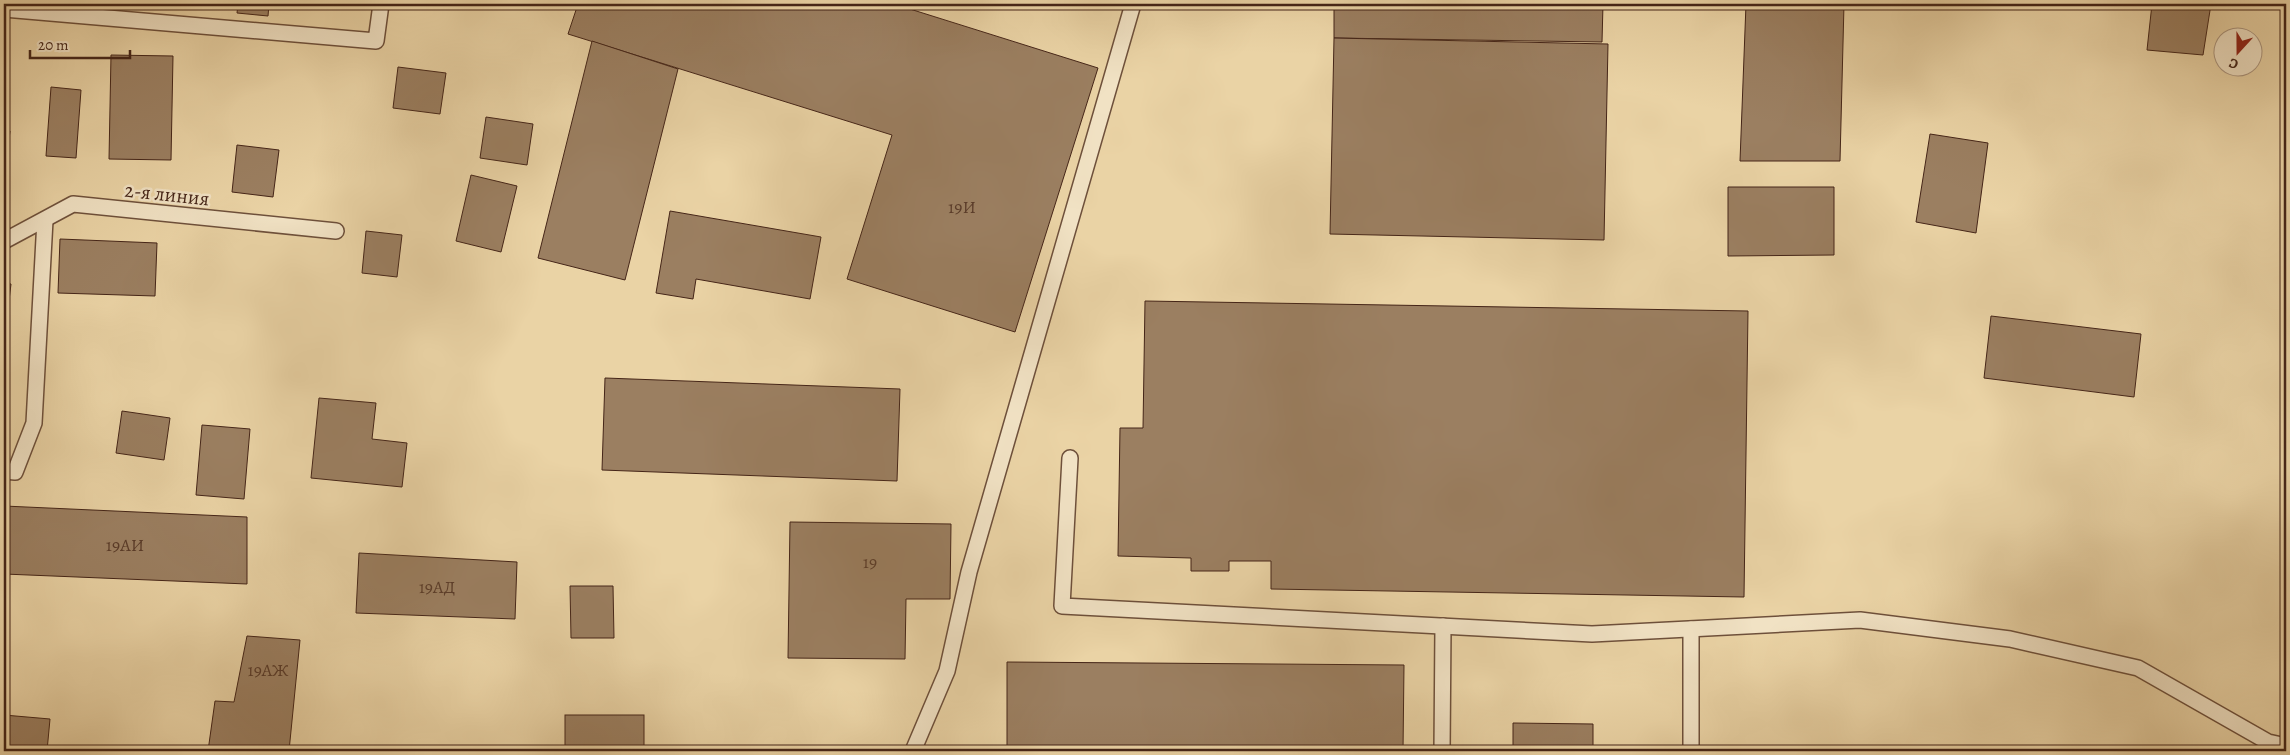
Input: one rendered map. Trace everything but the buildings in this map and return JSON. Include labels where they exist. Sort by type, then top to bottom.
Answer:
[{"type":"lane","points":[[4,9],[376,41],[381,4]]},
{"type":"lane","points":[[913,751],[947,671],[970,572],[1133,4]]},
{"type":"lane","name":"2-я линия","points":[[4,241],[73,204],[336,231]]},
{"type":"lane","points":[[4,471],[15,472],[34,423],[45,220]]},
{"type":"lane","points":[[1070,458],[1062,606],[1592,634],[1860,620],[2010,639],[2138,668],[2268,742],[2286,746]]},
{"type":"lane","points":[[1442,751],[1443,626]]},
{"type":"lane","points":[[1691,629],[1691,751]]}]
